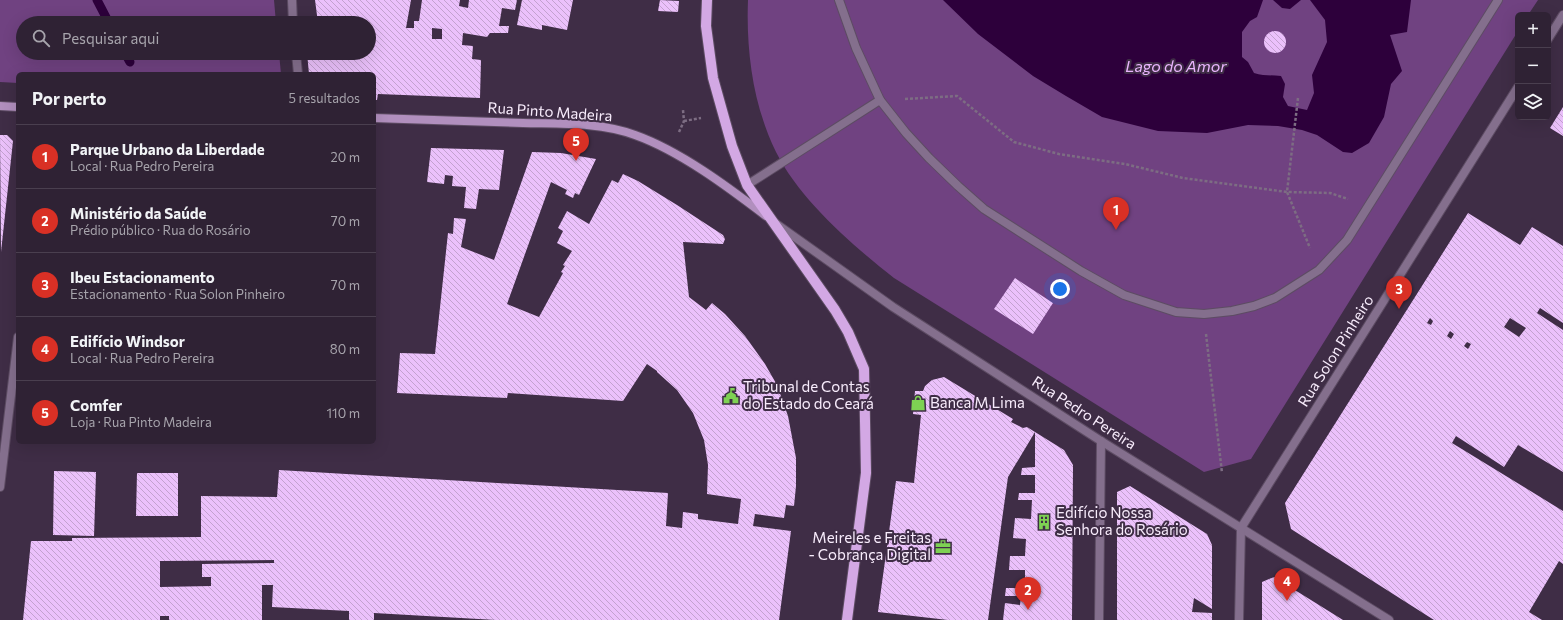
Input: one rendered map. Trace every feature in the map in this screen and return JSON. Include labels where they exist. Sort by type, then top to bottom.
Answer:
[{"type":"main road","points":[[707,0],[706,26],[713,78],[732,146],[747,185],[818,285],[848,332],[864,369],[866,473],[847,620]]},
{"type":"main road","points":[[0,106],[16,107]]},
{"type":"main road","name":"Rua Pinto Madeira","points":[[376,118],[559,124],[603,127],[634,134],[670,151],[730,189],[772,220]]},
{"type":"street","points":[[292,0],[293,16]]},
{"type":"street","points":[[839,0],[856,48],[880,100],[906,133],[958,186],[984,209],[1081,271],[1124,295],[1176,312],[1204,314],[1232,311],[1268,300],[1319,270],[1347,240],[1369,207],[1498,0]]},
{"type":"street","points":[[1551,34],[1563,15]]},
{"type":"street","points":[[297,60],[298,72]]},
{"type":"street","name":"Rua Solon Pinheiro","points":[[1241,528],[1515,92]]},
{"type":"street","points":[[747,185],[880,100]]},
{"type":"street","name":"Rua Pedro Pereira","points":[[772,220],[893,307],[1102,441],[1389,620]]},
{"type":"street","points":[[0,487],[16,354]]},
{"type":"street","points":[[1099,620],[1102,441]]},
{"type":"street","points":[[1239,620],[1241,528]]},
{"type":"path","points":[[880,100],[957,96],[1014,142],[1021,144],[1059,154],[1125,164],[1183,178],[1287,192],[1330,193],[1369,207]]},
{"type":"path","points":[[1298,98],[1287,192],[1319,270]]},
{"type":"path","points":[[677,136],[684,121],[683,110]]},
{"type":"path","points":[[684,121],[701,118]]},
{"type":"path","points":[[1204,314],[1222,473]]},
{"type":"shaded area","points":[[0,0],[274,0],[275,16],[16,16],[16,60],[280,60],[281,72],[16,72],[16,83],[0,82]]},
{"type":"shaded area","points":[[748,0],[1538,0],[1530,12],[1515,12],[1515,36],[1251,459],[1204,472],[894,278],[828,221],[786,170],[768,134],[753,78],[748,39]]},
{"type":"water","name":"Lago do Amor","points":[[943,0],[1263,0],[1257,17],[1250,21],[1242,32],[1242,57],[1248,62],[1254,73],[1281,76],[1285,84],[1283,97],[1288,106],[1307,110],[1314,93],[1312,75],[1327,42],[1325,20],[1310,0],[1411,0],[1407,32],[1390,35],[1402,71],[1391,84],[1384,117],[1369,143],[1352,153],[1343,152],[1317,135],[1302,130],[1278,126],[1248,125],[1207,133],[1158,131],[1102,117],[1033,76],[978,34]]},
{"type":"water","points":[[1273,0],[1301,0],[1290,9],[1282,8]]},
{"type":"building","points":[[315,0],[411,0],[406,28],[414,28],[414,21],[419,21],[422,0],[460,0],[459,6],[468,8],[469,0],[517,0],[515,10],[502,8],[499,26],[509,26],[508,33],[490,33],[487,37],[463,33],[462,45],[473,46],[472,59],[481,60],[480,98],[378,94],[376,100],[376,72],[309,72],[308,60],[376,60],[376,16],[317,16]],"holes":[[[432,28],[442,29],[442,39],[432,39]]]},
{"type":"building","points":[[522,0],[573,0],[567,30],[542,25],[542,30],[517,25]]},
{"type":"building","points":[[660,0],[679,1],[678,12],[658,11]]},
{"type":"building","points":[[1275,31],[1283,34],[1286,42],[1283,50],[1275,53],[1267,50],[1264,42],[1267,34]]},
{"type":"building","points":[[1563,107],[1563,136],[1550,128]]},
{"type":"building","points":[[0,135],[7,135],[13,141],[1,252]]},
{"type":"building","points":[[431,148],[504,150],[499,190],[479,189],[476,209],[464,208],[466,187],[452,186],[453,176],[445,175],[444,184],[427,182]]},
{"type":"building","name":"Tribunal de Contas do Estado do Ceará","points":[[532,152],[561,153],[596,159],[579,195],[575,193],[573,198],[565,194],[567,190],[551,182],[507,304],[539,317],[563,273],[561,272],[565,266],[563,265],[572,251],[557,243],[563,231],[558,228],[567,211],[589,224],[612,180],[618,183],[623,174],[638,181],[723,235],[725,239],[723,244],[683,242],[689,297],[706,310],[712,303],[725,314],[745,336],[765,364],[777,385],[788,416],[796,458],[794,506],[786,505],[784,518],[755,514],[753,526],[791,531],[779,620],[496,620],[374,613],[374,620],[349,620],[349,611],[272,607],[273,585],[262,585],[262,620],[169,620],[169,616],[160,616],[160,620],[23,620],[31,541],[72,541],[72,538],[201,537],[201,496],[277,497],[279,470],[668,493],[666,526],[682,528],[683,512],[698,514],[698,519],[738,524],[741,499],[707,494],[708,465],[704,440],[693,413],[677,390],[657,371],[647,364],[623,401],[508,393],[507,398],[397,393],[400,353],[435,354],[448,233],[453,234],[454,218],[466,219],[461,247],[494,260]],"holes":[[[274,560],[274,563],[202,564],[202,577],[211,577],[211,586],[160,587],[160,561]]]},
{"type":"building","points":[[1468,213],[1520,245],[1532,227],[1563,246],[1563,323],[1540,308],[1537,313],[1563,330],[1563,472],[1518,445],[1504,467],[1456,436],[1452,443],[1563,511],[1563,564],[1559,561],[1529,612],[1542,620],[1434,620],[1291,529],[1285,503]],"holes":[[[1430,318],[1433,321],[1431,325],[1427,323]],[[1510,318],[1526,328],[1519,337],[1504,327]],[[1450,331],[1454,334],[1451,339],[1447,336]],[[1467,342],[1471,344],[1468,349],[1464,346]]]},
{"type":"building","points":[[1015,278],[1053,303],[1033,334],[994,309]]},
{"type":"building","name":"Meireles e Freitas - Cobrança Digital","points":[[944,377],[1013,419],[1011,422],[1023,428],[1027,427],[1035,432],[1008,477],[988,620],[948,620],[878,612],[896,481],[914,483],[921,415],[913,414],[915,391],[923,391],[925,386],[932,380]]},
{"type":"building","name":"Edifício Nossa Senhora do Rosário","points":[[1035,432],[1064,450],[1073,465],[1072,620],[1003,620],[1005,603],[1020,605],[1021,596],[1005,596],[1006,588],[1025,588],[1025,570],[1009,570],[1010,556],[1025,556],[1026,539],[1013,538],[1015,518],[1031,519],[1032,500],[1018,500],[1019,493],[1035,493],[1035,475],[1021,475],[1022,468],[1035,467]]},
{"type":"building","points":[[54,471],[96,472],[94,536],[53,535]]},
{"type":"building","points":[[137,473],[178,473],[178,516],[136,516]]},
{"type":"building","points":[[1130,486],[1207,534],[1212,545],[1212,609],[1194,598],[1192,612],[1212,613],[1212,620],[1117,620],[1117,492]]},
{"type":"building","points":[[1274,577],[1343,620],[1262,620],[1262,582]]},
{"type":"waterway","points":[[97,0],[105,16]]},
{"type":"place","name":"Comfer","points":[[576,161]]},
{"type":"place","name":"Parque Urbano da Liberdade","points":[[1116,230]]},
{"type":"place","name":"Ibeu Estacionamento","points":[[1399,309]]},
{"type":"place","name":"Tribunal de Contas do Estado do Ceará","points":[[731,396]]},
{"type":"place","name":"Banca M Lima","points":[[918,403]]},
{"type":"place","name":"Edifício Nossa Senhora do Rosário","points":[[1044,522]]},
{"type":"place","name":"Meireles e Freitas - Cobrança Digital","points":[[943,547]]},
{"type":"place","name":"Edifício Windsor","points":[[1287,601]]},
{"type":"place","name":"Ministério da Saúde","points":[[1028,610]]}]
